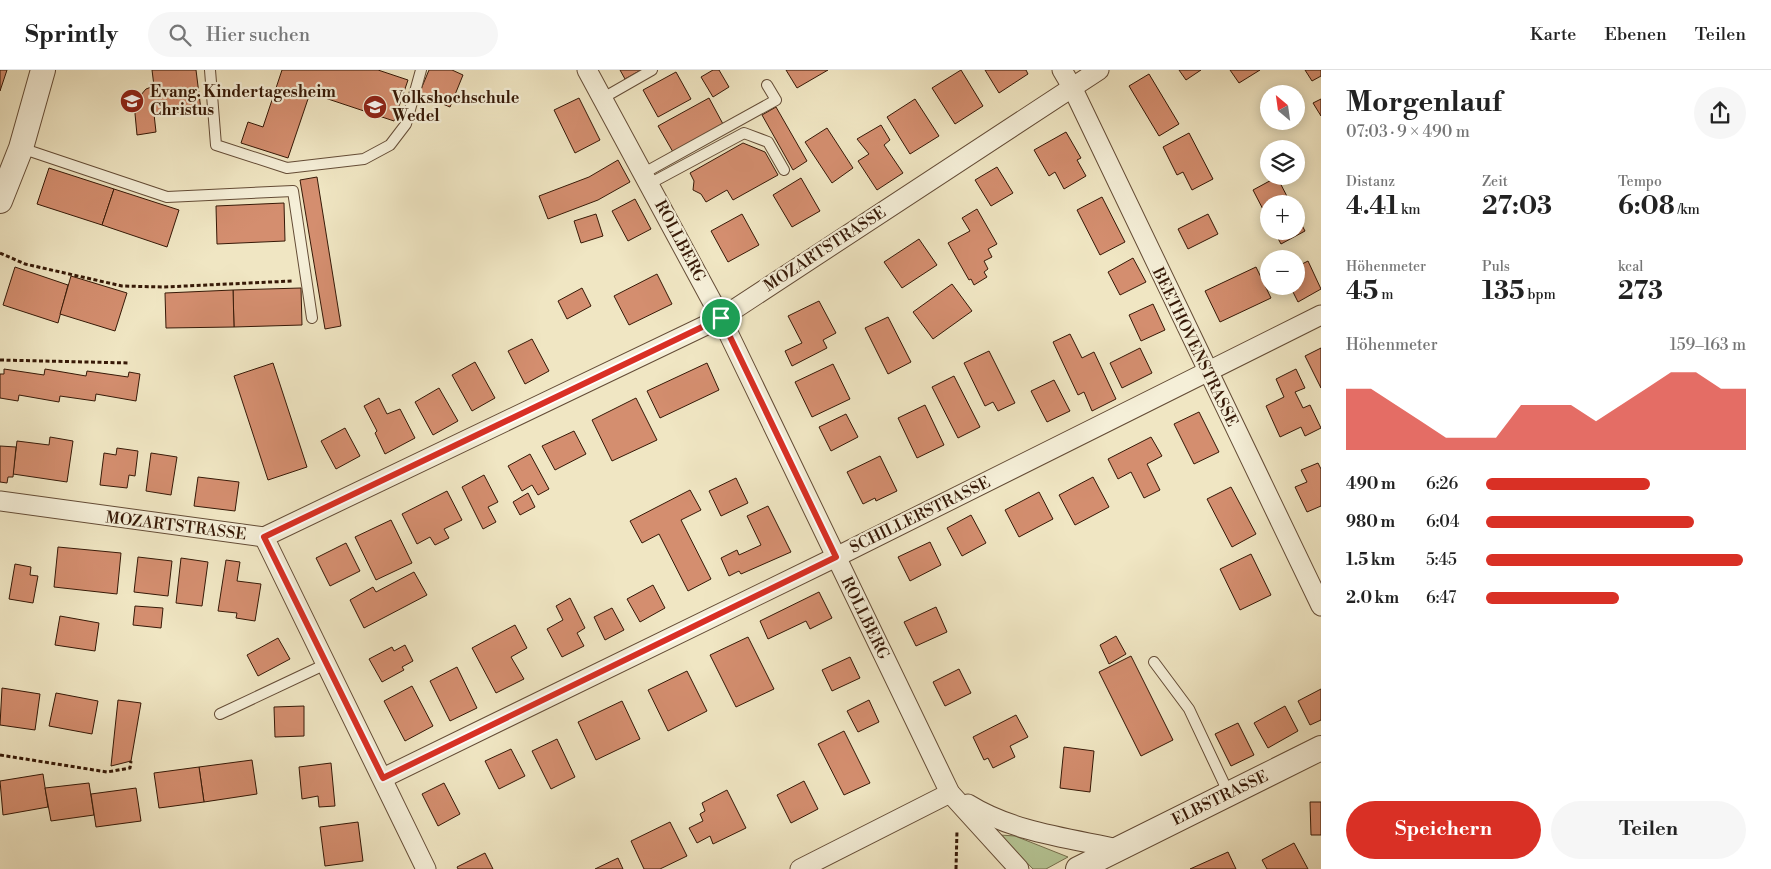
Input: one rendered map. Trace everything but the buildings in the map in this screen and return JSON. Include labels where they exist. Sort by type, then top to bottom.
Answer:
[{"type":"street","points":[[0,201],[21,148],[43,70]]},
{"type":"street","name":"ROLLBERG","points":[[587,70],[721,318],[950,793]]},
{"type":"street","name":"BEETHOVENSTRASSE","points":[[1062,70],[1072,87],[1206,371],[1321,606]]},
{"type":"street","name":"MOZARTSTRASSE","points":[[0,501],[264,537],[721,318],[1099,70]]},
{"type":"street","name":"SCHILLERSTRASSE","points":[[383,778],[836,557],[1321,315]]},
{"type":"street","points":[[264,537],[426,869]]},
{"type":"street","name":"ELBSTRASSE","points":[[1078,869],[1321,748]]},
{"type":"street","points":[[950,793],[984,814],[1034,831],[1119,848]]},
{"type":"street","points":[[800,869],[950,793]]},
{"type":"street","points":[[950,793],[1019,869]]},
{"type":"lane","points":[[210,70],[216,146],[287,168],[364,159],[390,145],[406,124],[421,70]]},
{"type":"lane","points":[[603,98],[652,70]]},
{"type":"lane","points":[[647,178],[776,100],[767,85]]},
{"type":"lane","points":[[647,178],[744,132],[768,142],[784,170]]},
{"type":"lane","points":[[21,148],[167,197],[293,191],[312,318]]},
{"type":"lane","points":[[1154,662],[1189,709],[1229,794]]},
{"type":"lane","points":[[220,714],[326,664]]},
{"type":"path","points":[[0,253],[25,264],[122,286],[164,287],[306,280]]},
{"type":"path","points":[[0,360],[130,363]]},
{"type":"path","points":[[0,754],[108,772],[130,768],[131,761]]},
{"type":"path","points":[[956,869],[957,830]]},
{"type":"green space","points":[[1000,835],[1015,836],[1068,857],[1046,869],[1033,869]]},
{"type":"place","name":"Evang. Kindertagesheim Christus","points":[[132,101]]},
{"type":"place","name":"Volkshochschule Wedel","points":[[375,107]]},
{"type":"route","points":[[721,318],[836,557],[383,778],[264,537],[721,318]]}]
